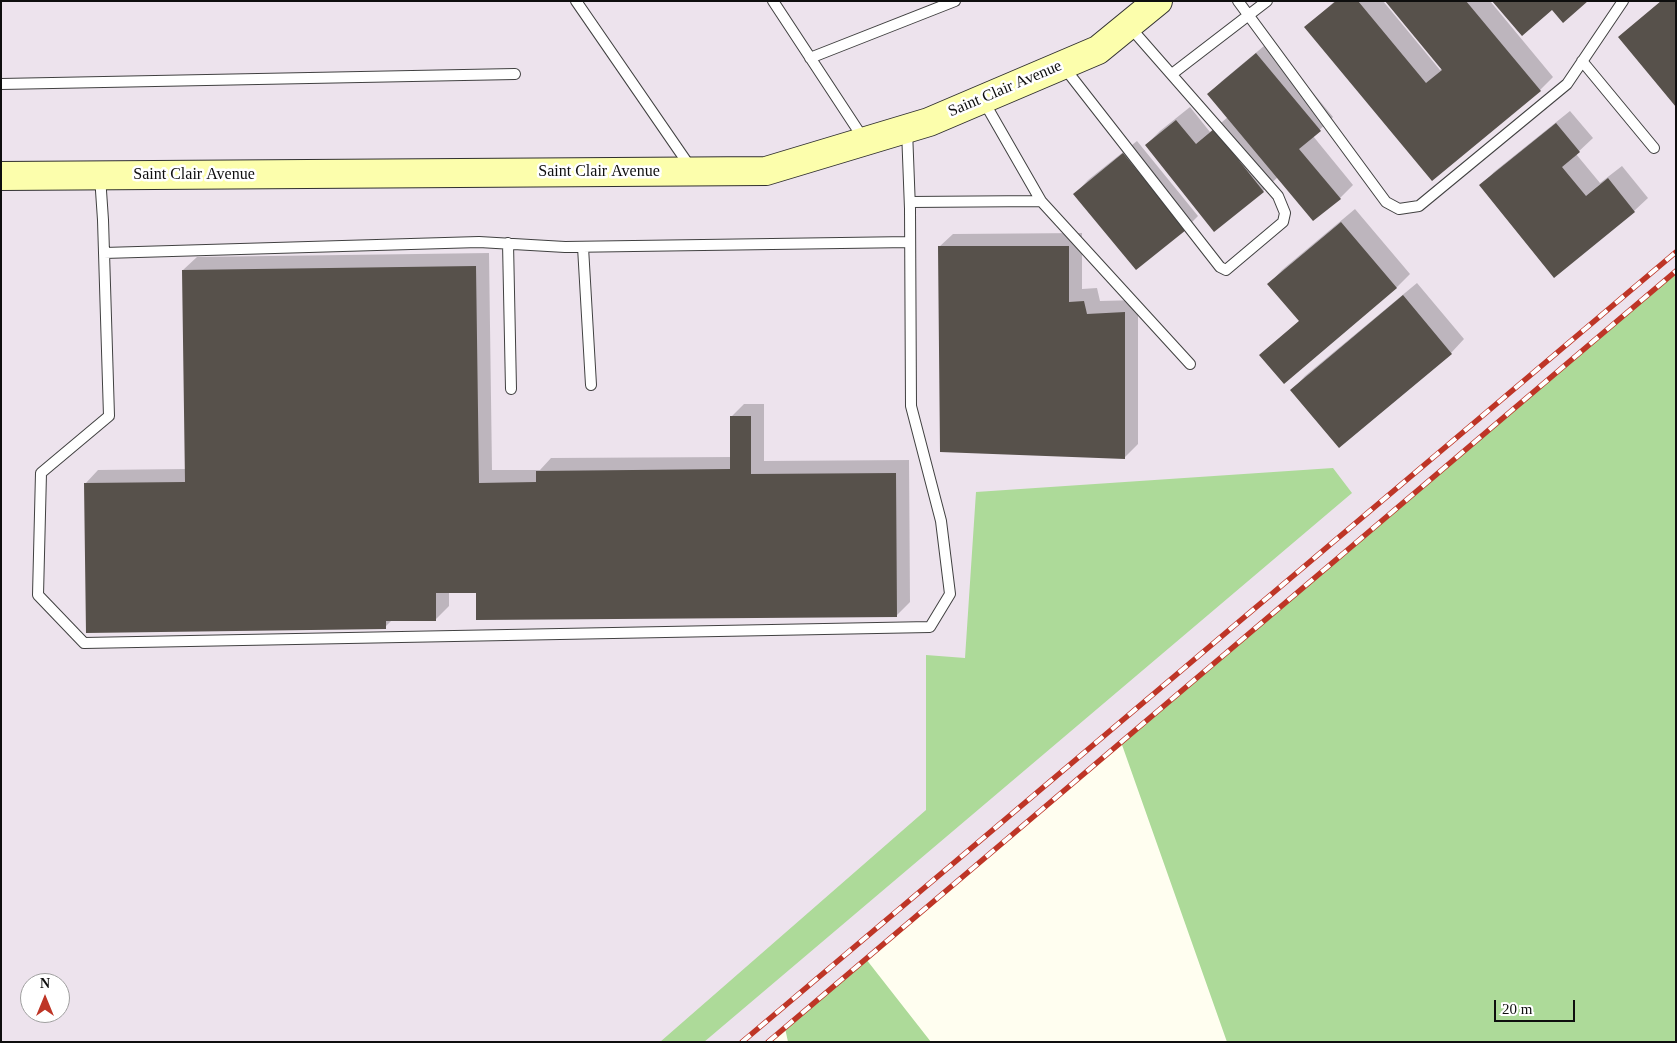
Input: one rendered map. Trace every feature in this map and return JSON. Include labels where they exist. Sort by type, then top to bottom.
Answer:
[{"type":"street","name":"Saint Clair Avenue","points":[[1,176],[766,171],[929,122],[1098,50],[1158,1]]},
{"type":"lane","points":[[576,1],[693,171]]},
{"type":"lane","points":[[774,1],[865,141]]},
{"type":"lane","points":[[810,58],[955,1]]},
{"type":"lane","points":[[1238,1],[1386,202],[1399,209],[1419,206],[1567,84],[1623,1]]},
{"type":"lane","points":[[1172,74],[1267,1]]},
{"type":"lane","points":[[1062,65],[1220,267],[1226,270],[1283,222],[1285,213],[1278,196],[1129,25]]},
{"type":"lane","points":[[1582,61],[1654,148]]},
{"type":"lane","points":[[1,84],[515,74]]},
{"type":"lane","points":[[983,99],[1041,201],[1190,364]]},
{"type":"lane","points":[[100,175],[109,416],[41,474],[38,595],[84,643],[930,627],[950,594],[941,522],[912,406],[910,202],[907,128]]},
{"type":"lane","points":[[910,202],[1041,201]]},
{"type":"lane","points":[[104,253],[479,242],[583,247],[910,242]]},
{"type":"lane","points":[[508,243],[511,389]]},
{"type":"lane","points":[[583,247],[591,385]]},
{"type":"shaded area","points":[[1,1],[1676,1],[1676,271],[769,1042],[1,1042]]},
{"type":"green space","points":[[1676,271],[1676,1042],[1227,1042],[1121,742]]},
{"type":"green space","points":[[1333,468],[1352,493],[704,1042],[660,1042],[926,810],[926,655],[965,658],[976,492]]},
{"type":"green space","points":[[866,959],[931,1042],[788,1042],[785,1028]]},
{"type":"building","points":[[1336,1],[1358,1],[1426,83],[1442,70],[1385,1],[1466,1],[1541,91],[1432,181],[1304,27]]},
{"type":"building","points":[[1492,1],[1588,1],[1563,23],[1552,10],[1522,36]]},
{"type":"building","points":[[1661,1],[1676,1],[1676,107],[1618,37]]},
{"type":"building","points":[[1256,53],[1321,131],[1299,149],[1341,199],[1313,221],[1207,94]]},
{"type":"building","points":[[1176,120],[1196,144],[1214,129],[1264,192],[1214,232],[1145,145]]},
{"type":"building","points":[[1556,123],[1580,152],[1562,167],[1586,196],[1608,178],[1635,212],[1554,278],[1479,185]]},
{"type":"building","points":[[1123,153],[1186,230],[1136,270],[1073,194]]},
{"type":"building","points":[[1341,222],[1397,288],[1284,384],[1259,355],[1299,321],[1267,284]]},
{"type":"building","points":[[938,246],[1069,246],[1069,302],[1084,301],[1087,314],[1125,312],[1125,459],[940,452]]},
{"type":"building","points":[[476,266],[479,483],[536,482],[536,471],[730,469],[730,416],[751,416],[751,474],[896,473],[897,617],[476,620],[476,593],[436,593],[436,621],[386,621],[386,629],[86,633],[84,483],[185,482],[182,270]]},
{"type":"building","points":[[1403,295],[1452,354],[1339,448],[1290,390]]},
{"type":"railway","points":[[742,1042],[1676,252]]},
{"type":"railway","points":[[768,1042],[1676,271]]}]
